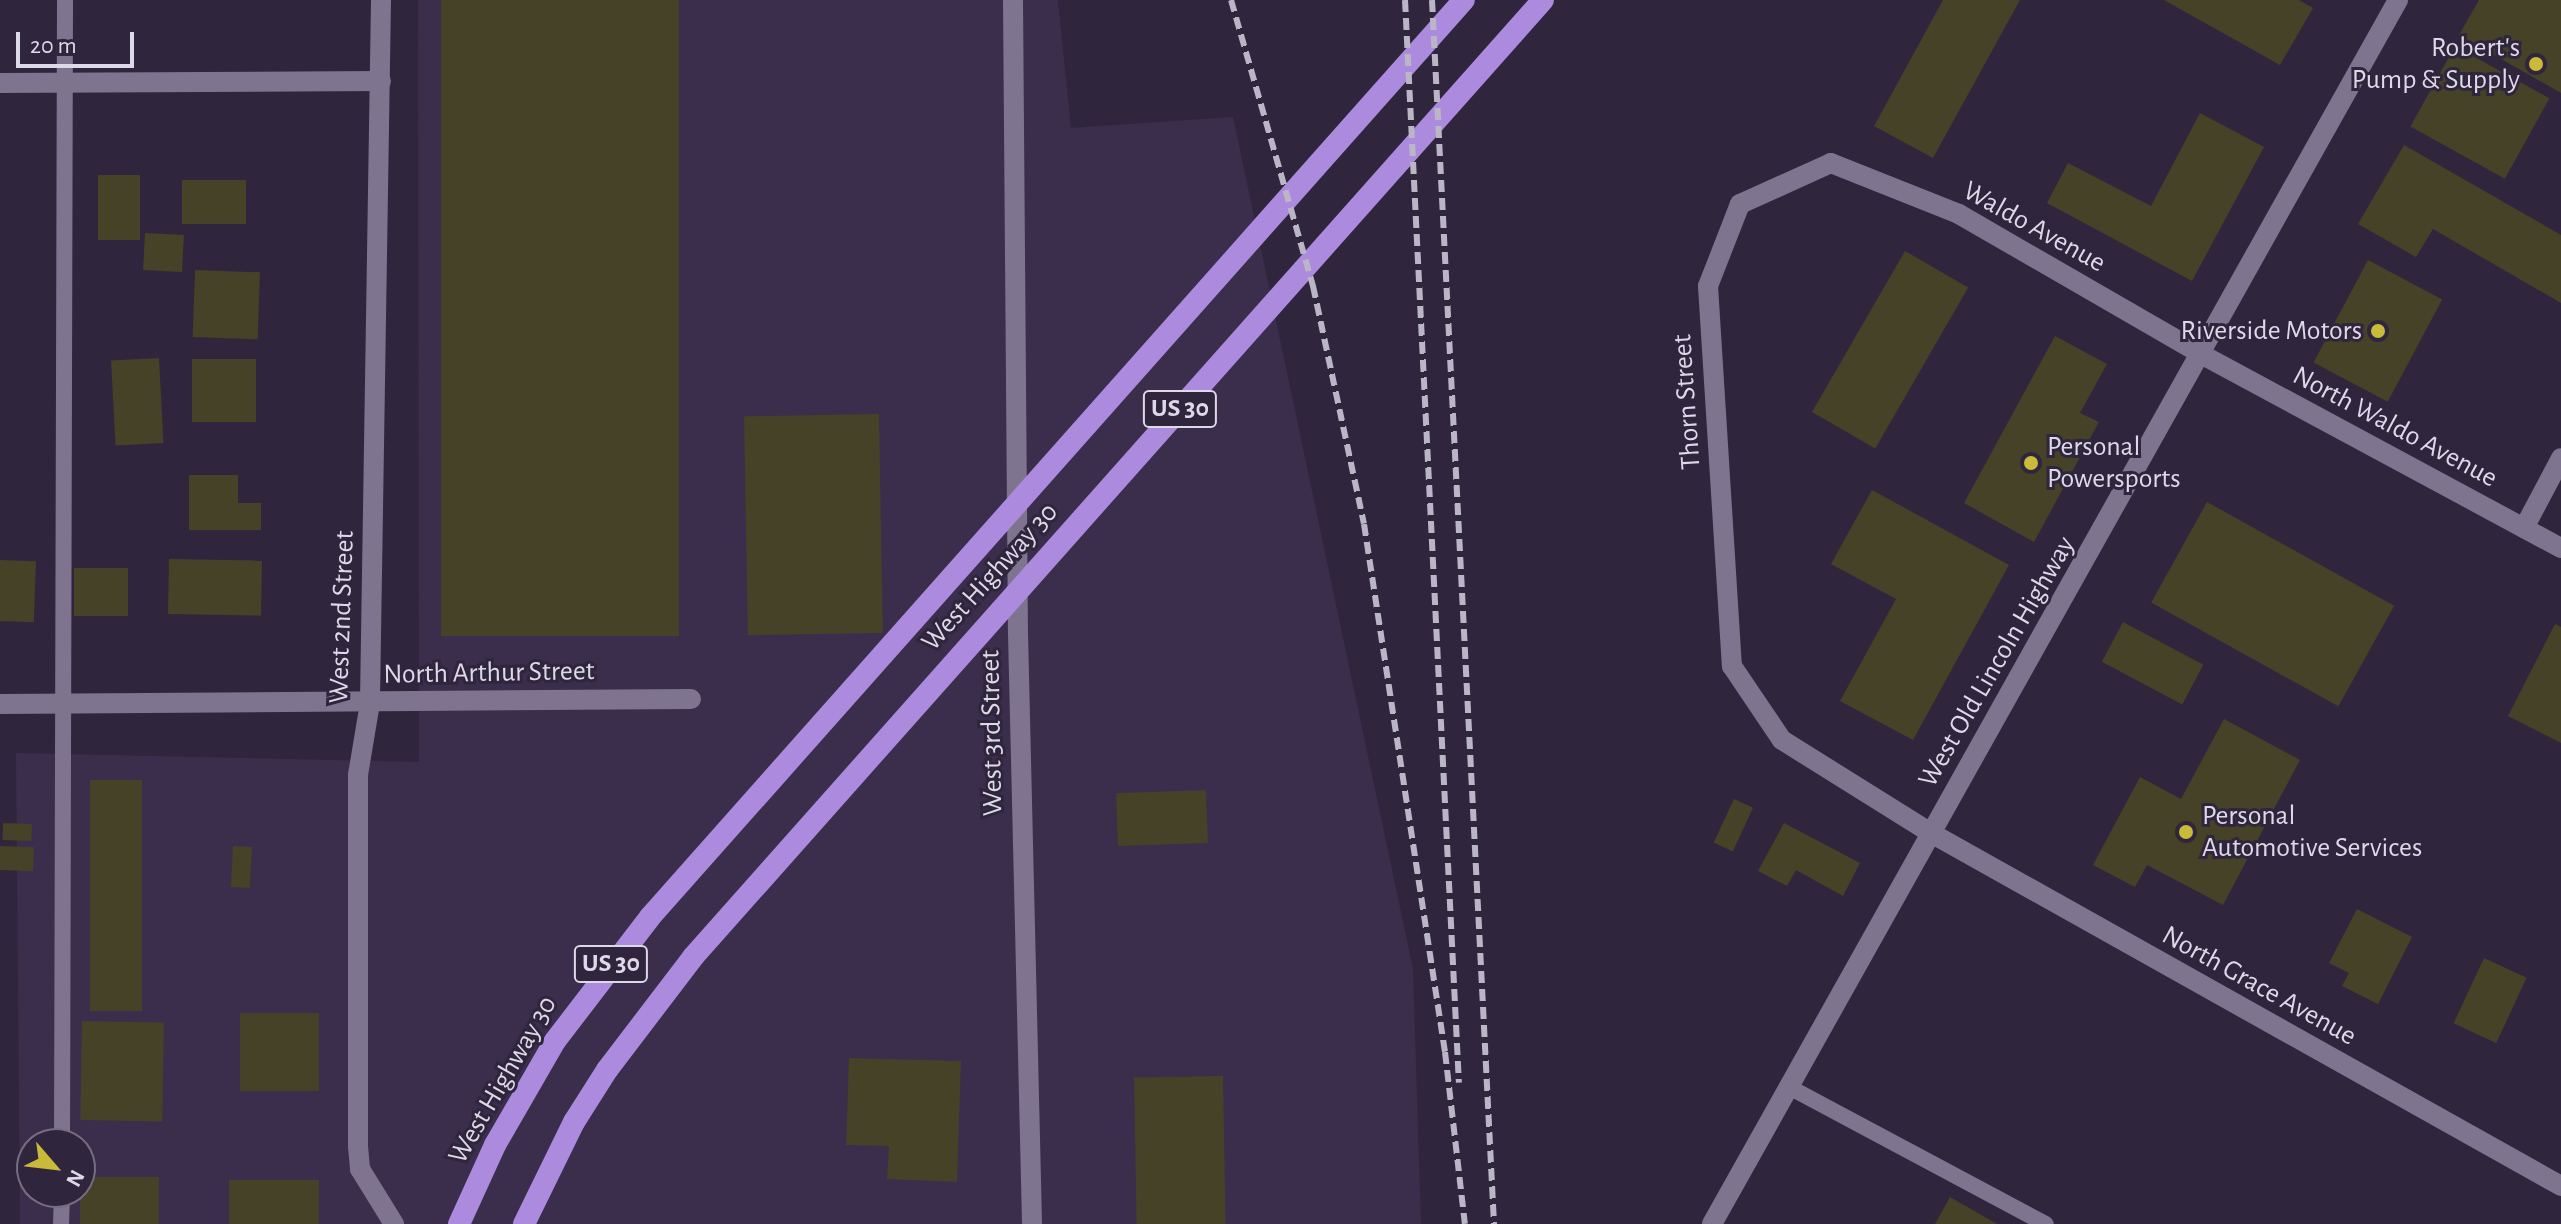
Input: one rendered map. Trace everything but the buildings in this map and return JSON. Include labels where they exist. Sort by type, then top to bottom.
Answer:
[{"type":"highway","name":"West Highway 30","points":[[459,1224],[495,1145],[555,1041],[650,917],[1464,0]]},
{"type":"highway","name":"West Highway 30","points":[[524,1224],[574,1122],[643,1019],[817,817],[1543,0]]},
{"type":"street","name":"West 2nd Street","points":[[381,0],[370,703],[358,775],[358,1146],[360,1169],[394,1224]]},
{"type":"street","name":"West 3rd Street","points":[[1013,0],[1018,649],[1032,1224]]},
{"type":"street","name":"West Old Lincoln Highway","points":[[1712,1224],[2203,355],[2398,0]]},
{"type":"street","points":[[0,83],[381,81]]},
{"type":"street","name":"Waldo Avenue","points":[[1831,163],[1959,214],[2203,355]]},
{"type":"street","name":"Thorn Street","points":[[1831,163],[1740,204],[1708,286],[1732,666],[1782,740],[1931,833]]},
{"type":"street","name":"North Waldo Avenue","points":[[2203,355],[2561,548]]},
{"type":"street","points":[[2524,528],[2561,458]]},
{"type":"street","name":"North Arthur Street","points":[[0,704],[691,699]]},
{"type":"street","name":"North Grace Avenue","points":[[1931,833],[2561,1186]]},
{"type":"lane","points":[[62,1128],[65,0]]},
{"type":"lane","points":[[1789,1087],[2046,1224]]},
{"type":"shaded area","points":[[418,0],[1058,0],[1071,128],[1233,117],[1413,969],[1421,1224],[20,1224],[20,1208],[96,1208],[96,1128],[19,1128],[16,753],[419,762]]},
{"type":"railway","points":[[1231,0],[1313,286],[1364,524],[1445,1052],[1465,1224]]},
{"type":"railway","points":[[1405,0],[1459,1083]]},
{"type":"railway","points":[[1432,0],[1494,1224]]},
{"type":"place","name":"Robert's Pump & Supply","points":[[2536,64]]},
{"type":"place","name":"Riverside Motors","points":[[2378,331]]},
{"type":"place","name":"Personal Powersports","points":[[2031,463]]},
{"type":"place","name":"Personal Automotive Services","points":[[2186,832]]}]
